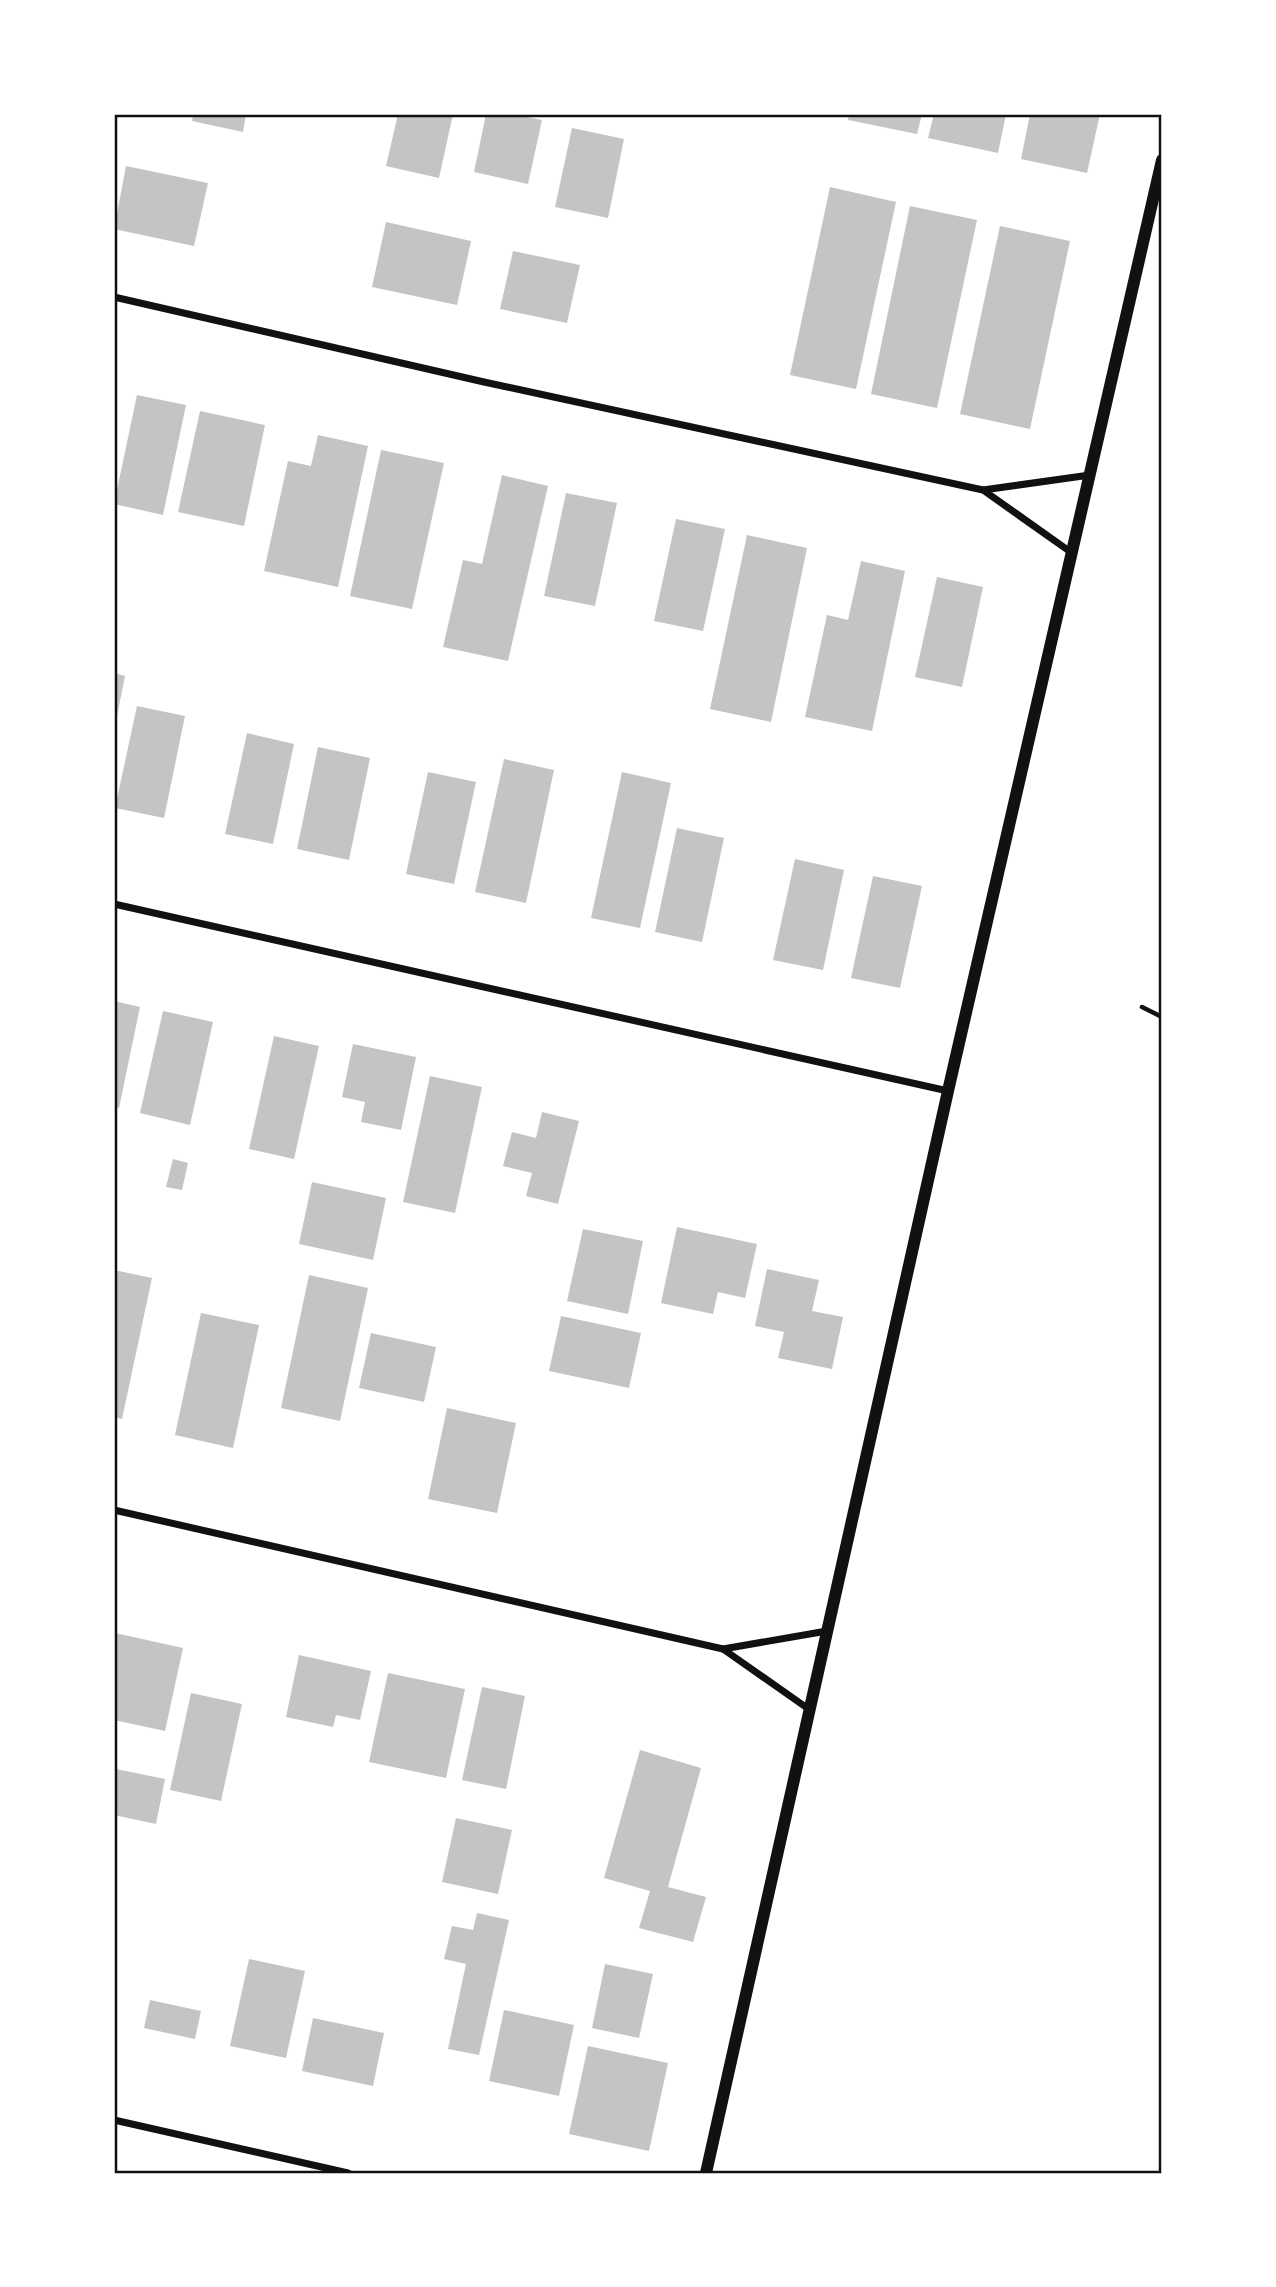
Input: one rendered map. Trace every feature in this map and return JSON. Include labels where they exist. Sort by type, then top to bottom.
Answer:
[{"type":"street","points":[[706,2173],[948,1091],[1162,160]]},
{"type":"street","points":[[114,298],[484,383],[983,490],[1090,475]]},
{"type":"street","points":[[983,490],[1072,553]]},
{"type":"street","points":[[114,904],[948,1091]]},
{"type":"street","points":[[114,1510],[723,1649],[810,1710]]},
{"type":"street","points":[[723,1649],[827,1631]]},
{"type":"street","points":[[114,2120],[348,2173]]},
{"type":"path","points":[[1142,1007],[1162,1017]]},
{"type":"building","points":[[193,114],[246,114],[243,132],[192,121]]},
{"type":"building","points":[[398,114],[453,114],[439,178],[386,166]]},
{"type":"building","points":[[486,114],[513,114],[542,120],[528,184],[474,172]]},
{"type":"building","points":[[849,114],[922,114],[917,134],[848,120]]},
{"type":"building","points":[[934,114],[1006,114],[998,153],[928,138]]},
{"type":"building","points":[[1030,114],[1100,114],[1087,173],[1021,159]]},
{"type":"building","points":[[572,128],[624,139],[608,218],[555,207]]},
{"type":"building","points":[[126,166],[208,183],[194,246],[114,229]]},
{"type":"building","points":[[830,187],[896,202],[856,389],[790,375]]},
{"type":"building","points":[[910,206],[977,220],[937,408],[871,394]]},
{"type":"building","points":[[386,222],[471,241],[457,305],[372,287]]},
{"type":"building","points":[[1000,226],[1070,241],[1030,429],[960,414]]},
{"type":"building","points":[[513,251],[580,265],[567,323],[500,309]]},
{"type":"building","points":[[137,395],[186,405],[163,515],[114,504]]},
{"type":"building","points":[[200,411],[265,425],[244,526],[178,512]]},
{"type":"building","points":[[318,435],[368,446],[338,587],[264,571],[288,461],[311,466]]},
{"type":"building","points":[[381,450],[444,463],[412,609],[350,596]]},
{"type":"building","points":[[502,475],[548,486],[508,661],[443,647],[463,560],[482,564]]},
{"type":"building","points":[[566,493],[617,503],[595,606],[544,596]]},
{"type":"building","points":[[676,519],[725,529],[703,631],[654,621]]},
{"type":"building","points":[[747,535],[807,548],[771,722],[710,709]]},
{"type":"building","points":[[861,561],[905,571],[872,731],[805,717],[827,615],[848,620]]},
{"type":"building","points":[[937,577],[983,587],[962,687],[915,677]]},
{"type":"building","points":[[114,673],[125,676],[115,726],[114,726]]},
{"type":"building","points":[[137,706],[185,716],[164,818],[115,808]]},
{"type":"building","points":[[247,733],[294,744],[273,844],[225,834]]},
{"type":"building","points":[[318,747],[370,758],[349,860],[297,849]]},
{"type":"building","points":[[504,759],[554,770],[526,903],[475,892]]},
{"type":"building","points":[[428,772],[476,782],[454,884],[406,874]]},
{"type":"building","points":[[622,772],[671,783],[640,928],[591,918]]},
{"type":"building","points":[[677,828],[724,838],[702,942],[655,932]]},
{"type":"building","points":[[795,859],[844,870],[823,970],[773,960]]},
{"type":"building","points":[[873,876],[922,886],[900,988],[851,978]]},
{"type":"building","points":[[114,1001],[140,1007],[119,1108],[114,1107]]},
{"type":"building","points":[[163,1011],[213,1022],[190,1125],[140,1113]]},
{"type":"building","points":[[274,1036],[319,1046],[294,1159],[249,1149]]},
{"type":"building","points":[[353,1044],[416,1057],[401,1130],[361,1122],[365,1102],[342,1097]]},
{"type":"building","points":[[430,1076],[482,1087],[455,1213],[403,1202]]},
{"type":"building","points":[[542,1112],[579,1121],[558,1204],[526,1196],[532,1173],[503,1166],[512,1132],[536,1138]]},
{"type":"building","points":[[173,1159],[188,1163],[182,1190],[166,1187]]},
{"type":"building","points":[[312,1182],[386,1198],[373,1260],[299,1244]]},
{"type":"building","points":[[677,1227],[757,1244],[745,1298],[718,1292],[713,1314],[661,1303]]},
{"type":"building","points":[[583,1229],[643,1241],[628,1314],[567,1301]]},
{"type":"building","points":[[767,1269],[819,1280],[812,1311],[843,1317],[832,1369],[778,1358],[784,1332],[755,1326]]},
{"type":"building","points":[[114,1270],[152,1278],[122,1419],[114,1417]]},
{"type":"building","points":[[309,1275],[368,1288],[340,1421],[281,1408]]},
{"type":"building","points":[[201,1313],[259,1325],[233,1448],[175,1435]]},
{"type":"building","points":[[561,1316],[641,1333],[629,1388],[549,1371]]},
{"type":"building","points":[[371,1333],[436,1347],[424,1402],[359,1388]]},
{"type":"building","points":[[447,1408],[516,1423],[497,1513],[428,1499]]},
{"type":"building","points":[[115,1633],[183,1648],[165,1731],[114,1720]]},
{"type":"building","points":[[299,1655],[371,1671],[360,1720],[336,1715],[333,1727],[286,1717]]},
{"type":"building","points":[[388,1673],[465,1689],[446,1778],[369,1762]]},
{"type":"building","points":[[482,1687],[525,1696],[506,1789],[462,1780]]},
{"type":"building","points":[[191,1693],[242,1704],[221,1801],[170,1790]]},
{"type":"building","points":[[640,1750],[701,1768],[668,1887],[706,1897],[693,1942],[639,1928],[650,1891],[604,1878]]},
{"type":"building","points":[[116,1769],[165,1779],[156,1824],[114,1815]]},
{"type":"building","points":[[456,1818],[512,1830],[498,1894],[442,1882]]},
{"type":"building","points":[[477,1913],[509,1920],[479,2055],[448,2049],[466,1964],[444,1959],[452,1926],[473,1930]]},
{"type":"building","points":[[249,1959],[305,1971],[286,2058],[230,2046]]},
{"type":"building","points":[[605,1964],[653,1974],[639,2038],[592,2028]]},
{"type":"building","points":[[150,2000],[201,2011],[195,2039],[144,2028]]},
{"type":"building","points":[[504,2010],[574,2025],[559,2096],[489,2081]]},
{"type":"building","points":[[313,2018],[384,2033],[373,2086],[302,2071]]},
{"type":"building","points":[[588,2046],[668,2063],[649,2151],[569,2134]]}]
